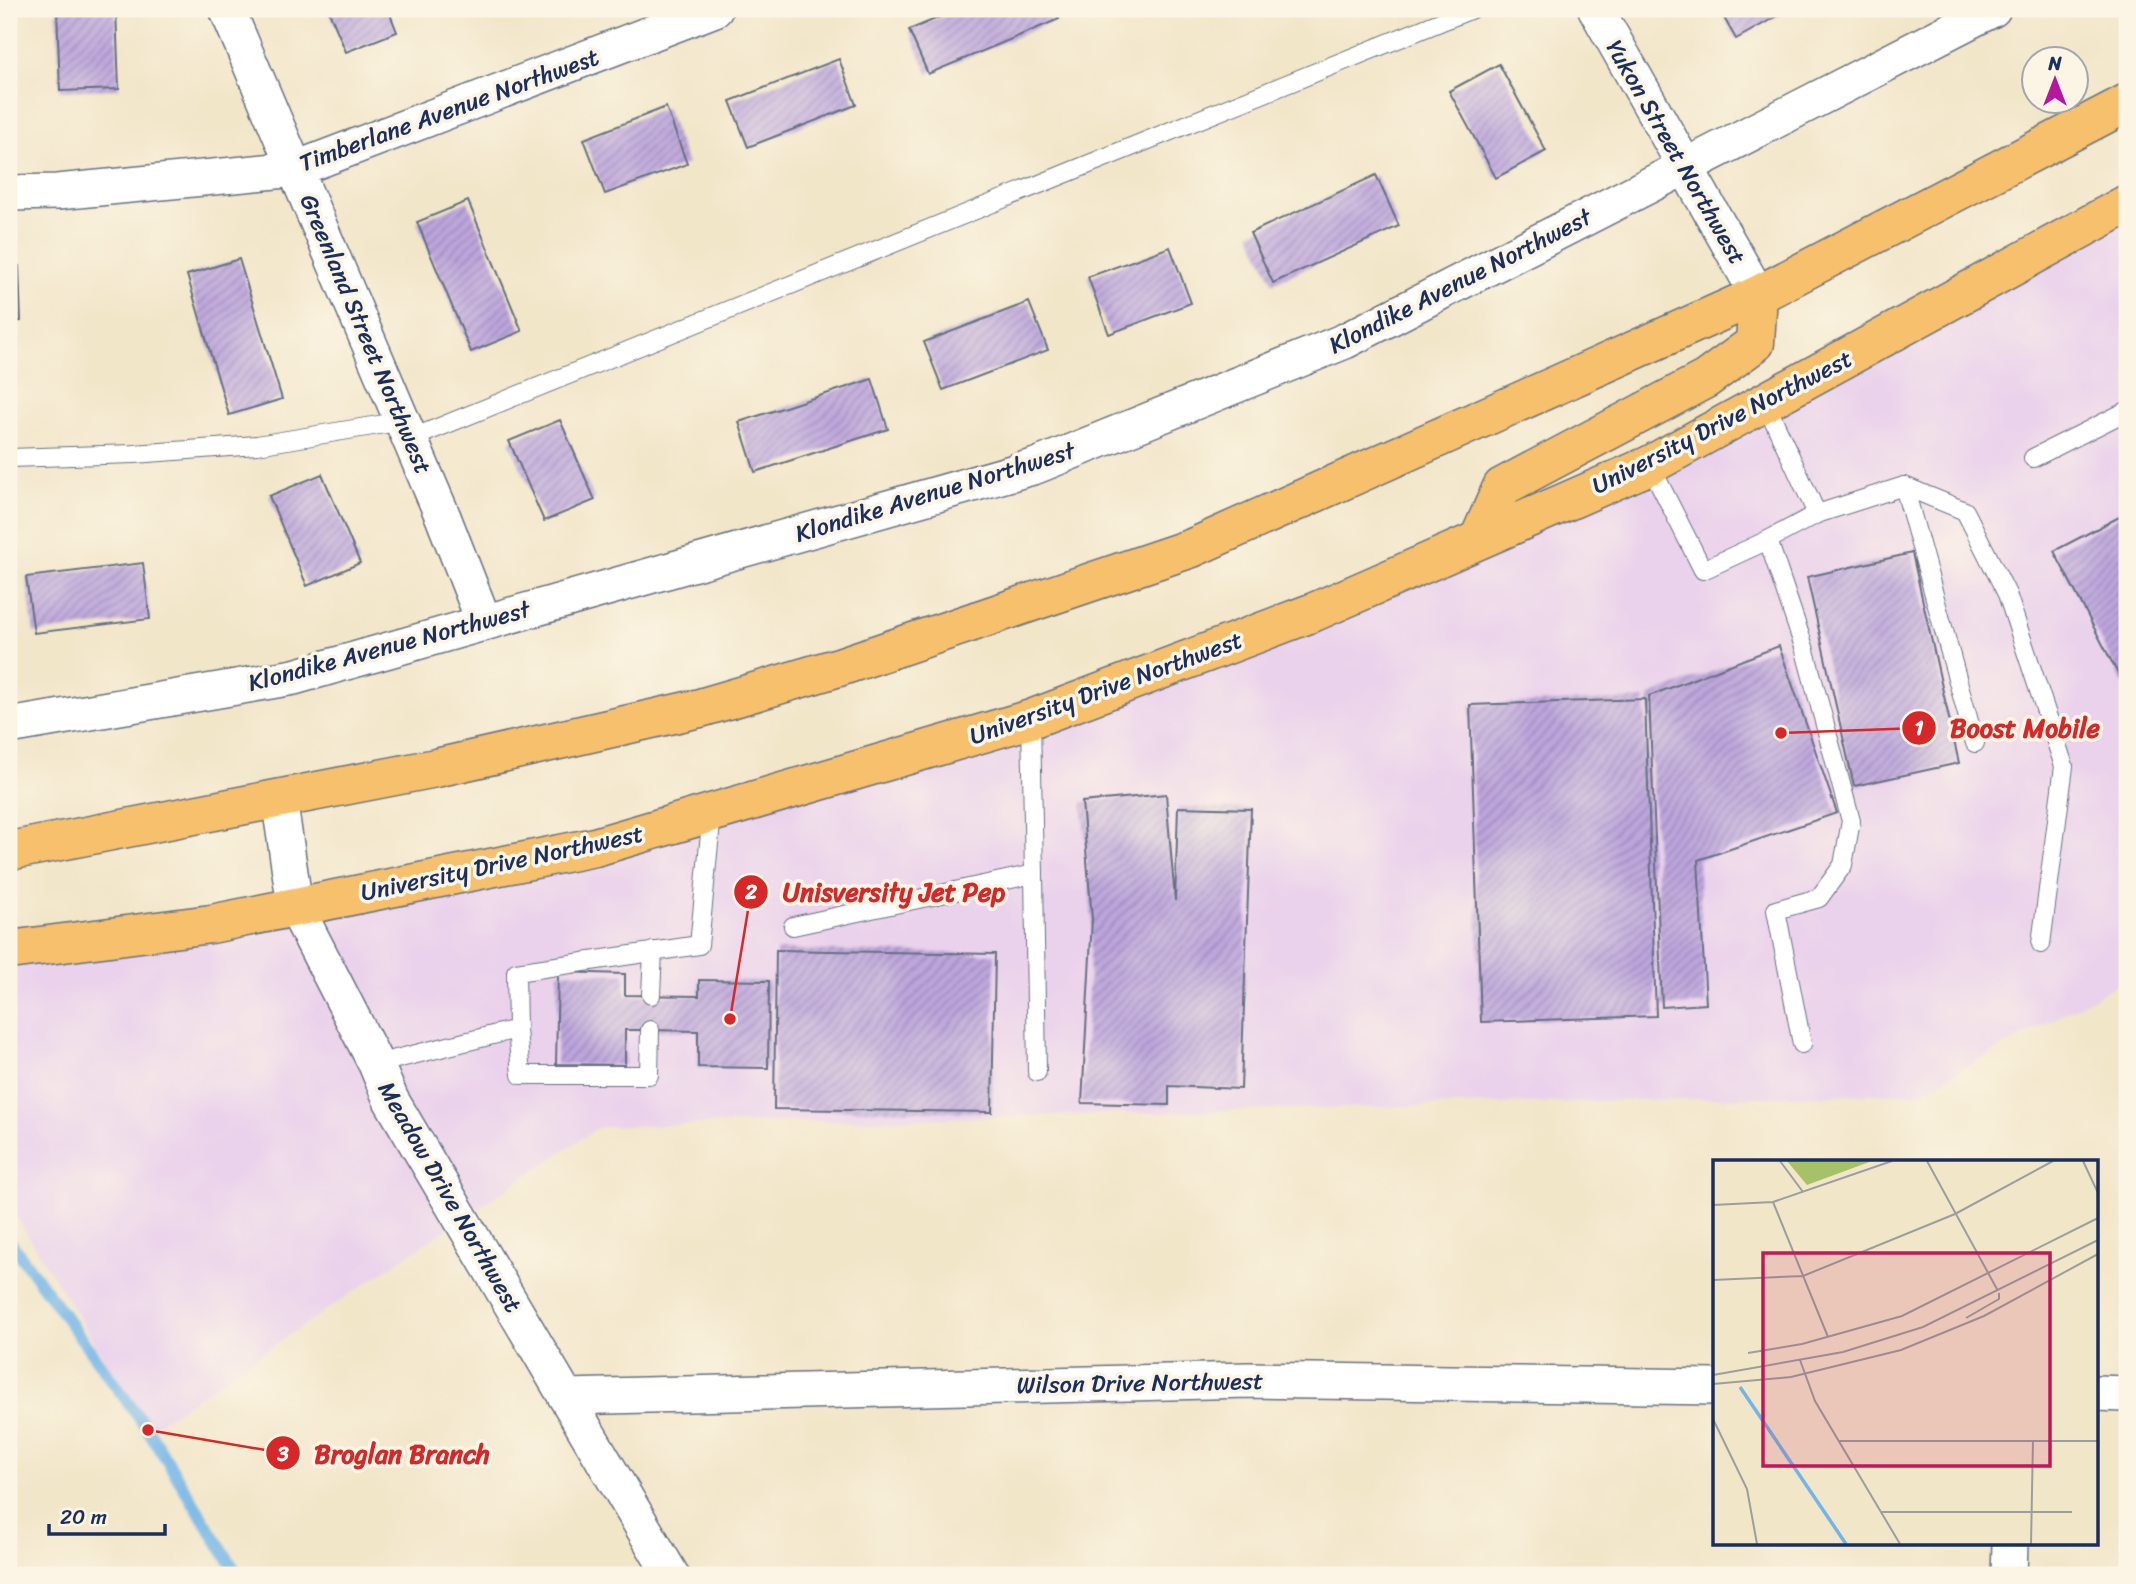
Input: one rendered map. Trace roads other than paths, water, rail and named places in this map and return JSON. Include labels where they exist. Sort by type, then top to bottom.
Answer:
[{"type":"highway","points":[[9,851],[436,768],[700,708],[839,667],[1192,548],[1758,295],[2127,103]]},
{"type":"highway","name":"University Drive Northwest","points":[[9,950],[211,924],[595,848],[1031,719],[1314,612],[1650,465],[2127,204]]},
{"type":"highway","points":[[1479,539],[1502,487],[1706,379],[1755,343],[1758,295]]},
{"type":"street","name":"Greenland Street Northwest","points":[[227,9],[406,430],[484,622]]},
{"type":"street","name":"Timberlane Avenue Northwest","points":[[9,192],[57,192],[296,169],[715,9]]},
{"type":"street","name":"Yukon Street Northwest","points":[[1595,9],[1758,295]]},
{"type":"street","name":"Klondike Avenue Northwest","points":[[9,726],[294,677],[1036,466],[1345,341],[1993,9]]},
{"type":"street","name":"Meadow Drive Northwest","points":[[279,798],[295,906],[376,1064],[391,1100],[671,1575]]},
{"type":"street","name":"Wilson Drive Northwest","points":[[566,1397],[1249,1380],[1713,1387]]},
{"type":"street","points":[[2098,1393],[2127,1394]]},
{"type":"street","points":[[2009,1575],[2010,1546]]},
{"type":"lane","points":[[9,458],[134,454],[406,430],[1472,9]]},
{"type":"lane","points":[[1765,402],[1817,514]]},
{"type":"lane","points":[[2033,458],[2127,411]]},
{"type":"lane","points":[[1650,465],[1703,570],[1817,514],[1904,486],[1965,511],[2007,594],[2064,766],[2041,944]]},
{"type":"lane","points":[[1904,486],[1975,743]]},
{"type":"lane","points":[[1768,540],[1804,648],[1850,821],[1843,865],[1819,898],[1776,910],[1802,1044]]},
{"type":"lane","points":[[1031,719],[1037,1072]]},
{"type":"lane","points":[[650,1030],[649,1075],[521,1075],[516,972],[699,945],[712,813]]},
{"type":"lane","points":[[793,926],[1034,874]]},
{"type":"lane","points":[[651,995],[653,951]]},
{"type":"lane","points":[[376,1064],[517,1029]]},
{"type":"waterway","points":[[9,1240],[148,1430],[238,1575]]},
{"type":"place","name":"Boost Mobile","points":[[1781,733]]},
{"type":"place","name":"Unisversity Jet Pep","points":[[730,1019]]},
{"type":"place","name":"Broglan Branch","points":[[148,1430]]}]
